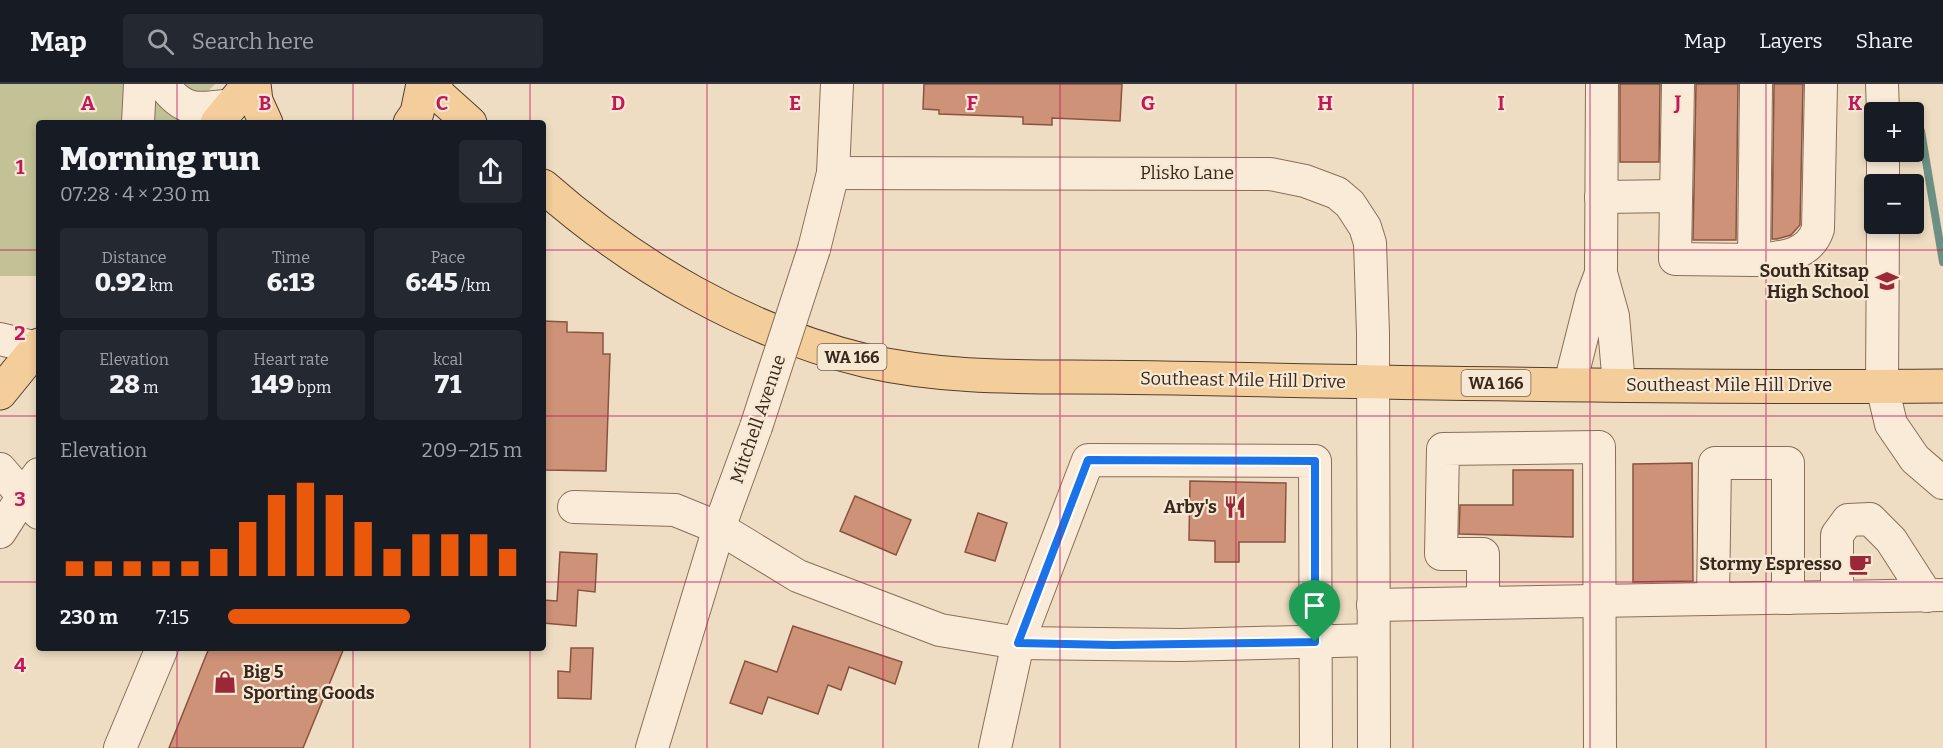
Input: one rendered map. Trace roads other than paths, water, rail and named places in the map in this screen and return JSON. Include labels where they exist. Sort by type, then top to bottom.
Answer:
[{"type":"main road","points":[[412,120],[417,113],[423,84]]},
{"type":"main road","points":[[431,84],[441,97],[467,120]]},
{"type":"main road","points":[[238,99],[256,101],[265,120]]},
{"type":"main road","name":"Southeast Mile Hill Drive","points":[[546,202],[580,219],[669,279],[760,324],[825,349],[916,370],[1016,377],[1943,386]]},
{"type":"main road","points":[[0,393],[36,348]]},
{"type":"street","points":[[138,120],[140,84]]},
{"type":"street","points":[[163,84],[173,97],[185,106],[200,110],[238,99]]},
{"type":"street","name":"Mitchell Avenue","points":[[652,748],[719,528],[756,428],[814,249],[833,173],[837,84]]},
{"type":"street","points":[[1602,84],[1601,273],[1613,316],[1618,384]]},
{"type":"street","points":[[1678,84],[1675,259],[1754,260],[1792,255],[1814,241],[1818,229],[1821,84]]},
{"type":"street","points":[[1754,260],[1756,84]]},
{"type":"street","points":[[1882,84],[1882,102]]},
{"type":"street","name":"Plisko Lane","points":[[833,173],[1270,174],[1305,181],[1337,193],[1350,204],[1365,228],[1370,243],[1373,382],[1374,748]]},
{"type":"street","points":[[1601,197],[1676,196]]},
{"type":"street","points":[[1883,234],[1882,386],[1892,424],[1915,459],[1943,483]]},
{"type":"street","points":[[1570,384],[1592,297],[1601,273]]},
{"type":"street","points":[[0,339],[36,346]]},
{"type":"street","points":[[1483,603],[1483,554],[1441,554],[1443,449],[1599,447],[1600,748]]},
{"type":"street","points":[[995,748],[1018,643],[1088,460],[1315,461],[1316,748]]},
{"type":"street","points":[[1713,599],[1715,463],[1788,463],[1788,598]]},
{"type":"street","points":[[0,469],[34,494],[0,532]]},
{"type":"street","points":[[574,507],[675,510],[719,528],[798,576],[940,630],[1018,643],[1124,645],[1373,640]]},
{"type":"street","points":[[1837,597],[1837,535],[1848,520],[1869,519],[1891,540],[1935,596]]},
{"type":"street","points":[[1373,605],[1935,596]]},
{"type":"street","points":[[120,748],[161,651]]},
{"type":"waterway","points":[[1924,149],[1943,262]]},
{"type":"place","name":"South Kitsap High School","points":[[1887,281]]},
{"type":"place","name":"Arby's","points":[[1235,507]]},
{"type":"place","name":"Stormy Espresso","points":[[1860,564]]},
{"type":"place","name":"Big 5 Sporting Goods","points":[[225,682]]}]
